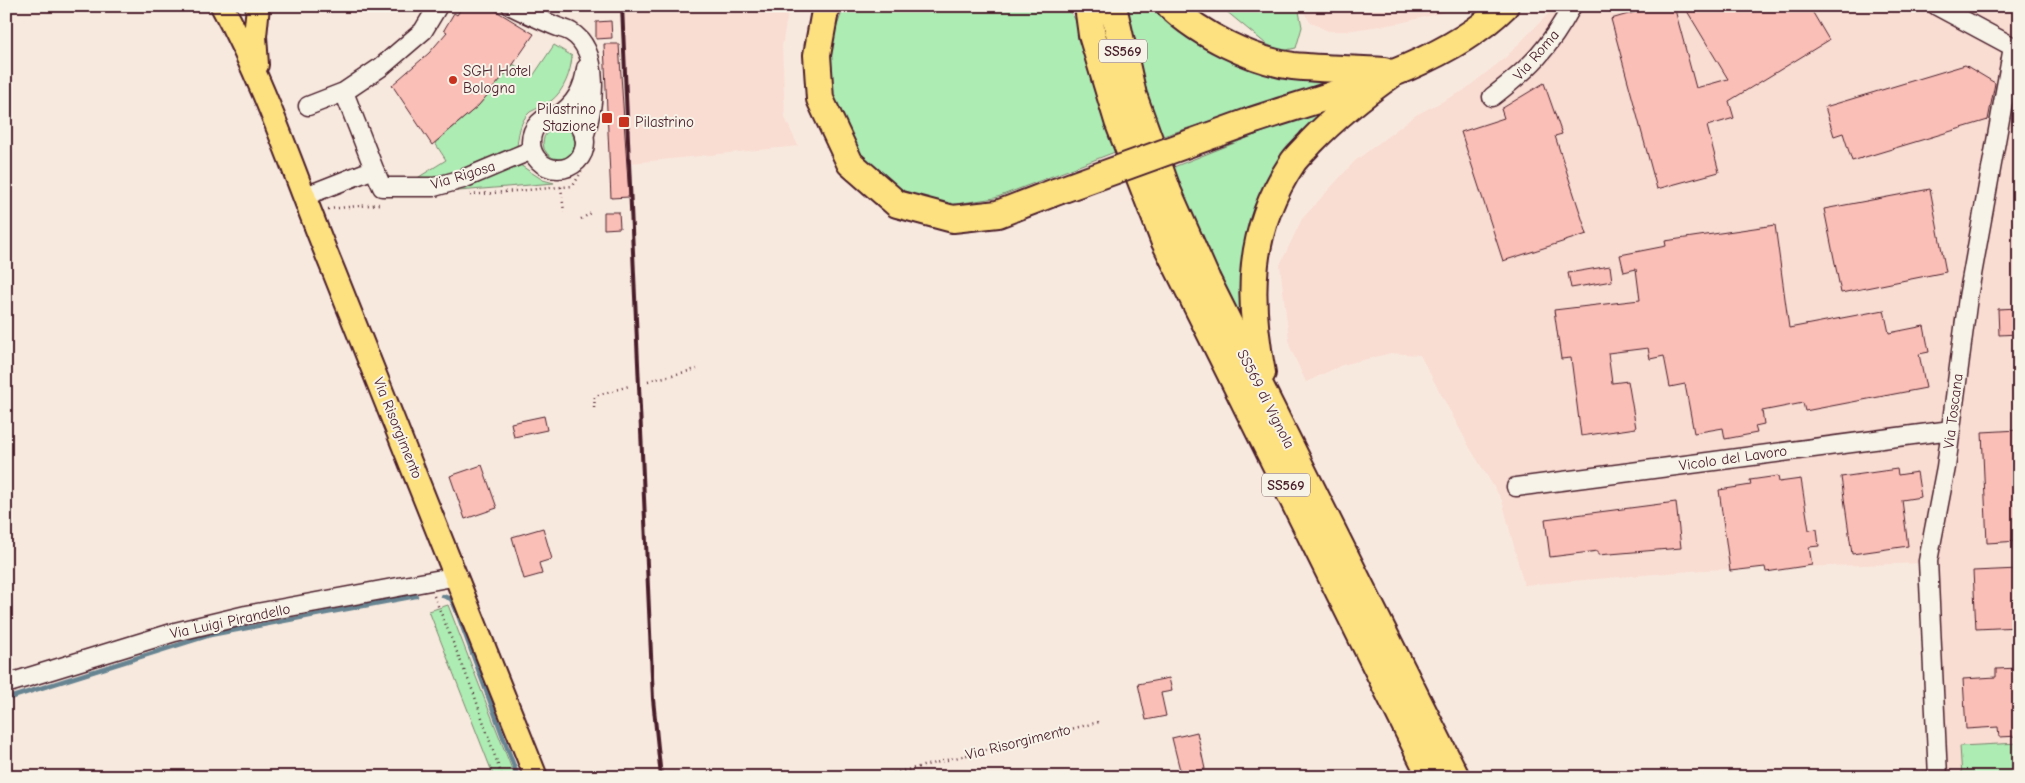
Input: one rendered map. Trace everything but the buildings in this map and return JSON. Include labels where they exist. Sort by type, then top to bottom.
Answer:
[{"type":"highway","points":[[828,6],[825,12],[817,54],[820,99],[850,164],[897,204],[953,219],[998,214],[1395,72],[1448,50],[1495,16],[1505,6]]},
{"type":"highway","points":[[1076,6],[1092,35]]},
{"type":"highway","name":"SS569 di Vignola","points":[[1088,6],[1092,35],[1118,122],[1164,240],[1431,777]]},
{"type":"highway","name":"SS569 di Vignola","points":[[1113,6],[1133,95],[1168,192],[1207,280],[1456,777]]},
{"type":"highway","points":[[1170,6],[1184,19],[1241,52],[1291,66],[1395,72]]},
{"type":"highway","points":[[1268,403],[1252,311],[1253,270],[1258,238],[1273,200],[1294,161],[1326,126],[1361,96],[1395,72]]},
{"type":"main road","name":"Via Risorgimento","points":[[222,6],[259,80],[303,197],[458,576],[536,777]]},
{"type":"main road","name":"Via Risorgimento","points":[[258,6],[255,36],[259,80]]},
{"type":"street","points":[[308,106],[344,92],[381,67],[423,31],[438,6]]},
{"type":"street","points":[[511,6],[572,32],[583,42],[588,53],[593,80],[592,100],[590,121],[584,137],[582,153],[578,160],[564,168],[556,169],[541,164],[532,150],[531,142],[536,127],[542,121],[557,116],[568,109],[579,95],[584,83],[588,53]]},
{"type":"street","name":"Via Roma","points":[[1492,97],[1521,75],[1554,39],[1572,6]]},
{"type":"street","points":[[1937,6],[2016,49]]},
{"type":"street","name":"Via Toscana","points":[[1938,777],[1928,561],[1951,430],[1968,297],[2016,49]]},
{"type":"street","name":"Via Rigosa","points":[[344,92],[382,187],[434,187],[463,179],[532,150]]},
{"type":"street","points":[[557,116],[574,121],[581,128],[584,137]]},
{"type":"street","points":[[303,197],[374,168]]},
{"type":"street","name":"Vicolo del Lavoro","points":[[1516,487],[1951,430]]},
{"type":"street","name":"Via Luigi Pirandello","points":[[6,684],[175,632],[246,615],[458,576]]},
{"type":"path","points":[[562,187],[564,212]]},
{"type":"path","points":[[581,219],[592,212]]},
{"type":"path","points":[[648,381],[697,370]]},
{"type":"path","points":[[594,408],[595,396],[629,386]]},
{"type":"path","points":[[438,606],[474,694],[502,777]]},
{"type":"path","name":"Via Risorgimento","points":[[879,777],[1099,722]]},
{"type":"shaded area","points":[[620,6],[789,6],[782,46],[785,118],[798,146],[631,163]]},
{"type":"shaded area","points":[[1300,6],[1457,6],[1452,10],[1400,23],[1346,31],[1328,31],[1310,22]]},
{"type":"shaded area","points":[[1556,6],[2019,6],[2019,777],[1936,777],[1925,563],[1702,570],[1524,585],[1502,500],[1470,448],[1420,355],[1391,353],[1342,365],[1306,382],[1290,347],[1280,265],[1302,219],[1355,161],[1416,115],[1463,91],[1505,58]]},
{"type":"green space","points":[[844,6],[1066,6],[1075,19],[1115,152],[995,198],[949,205],[901,191],[858,156],[834,107],[827,54]]},
{"type":"green space","points":[[1125,6],[1158,6],[1224,56],[1284,78],[1327,84],[1160,137],[1133,47]]},
{"type":"green space","points":[[1220,6],[1298,6],[1302,27],[1296,48],[1281,51],[1266,44]]},
{"type":"green space","points":[[554,45],[572,56],[568,75],[556,97],[549,103],[530,112],[524,119],[520,128],[517,148],[441,179],[411,182],[446,160],[435,143],[478,106],[513,64],[533,76]]},
{"type":"green space","points":[[1331,105],[1276,172],[1245,331],[1171,168]]},
{"type":"green space","points":[[559,127],[570,132],[575,143],[570,154],[559,159],[548,154],[543,143],[548,132]]},
{"type":"green space","points":[[520,165],[543,180],[554,183],[447,192]]},
{"type":"green space","points":[[448,605],[515,777],[494,777],[429,611]]},
{"type":"green space","points":[[2019,743],[2019,777],[1962,777],[1960,746]]},
{"type":"waterway","points":[[6,699],[210,635],[416,596]]},
{"type":"waterway","points":[[443,596],[451,599],[455,607],[518,777]]},
{"type":"railway","points":[[622,6],[653,699],[661,777]]},
{"type":"place","name":"SGH Hotel Bologna","points":[[453,80]]},
{"type":"place","name":"Pilastrino Stazione","points":[[607,118]]},
{"type":"place","name":"Pilastrino","points":[[624,122]]}]
